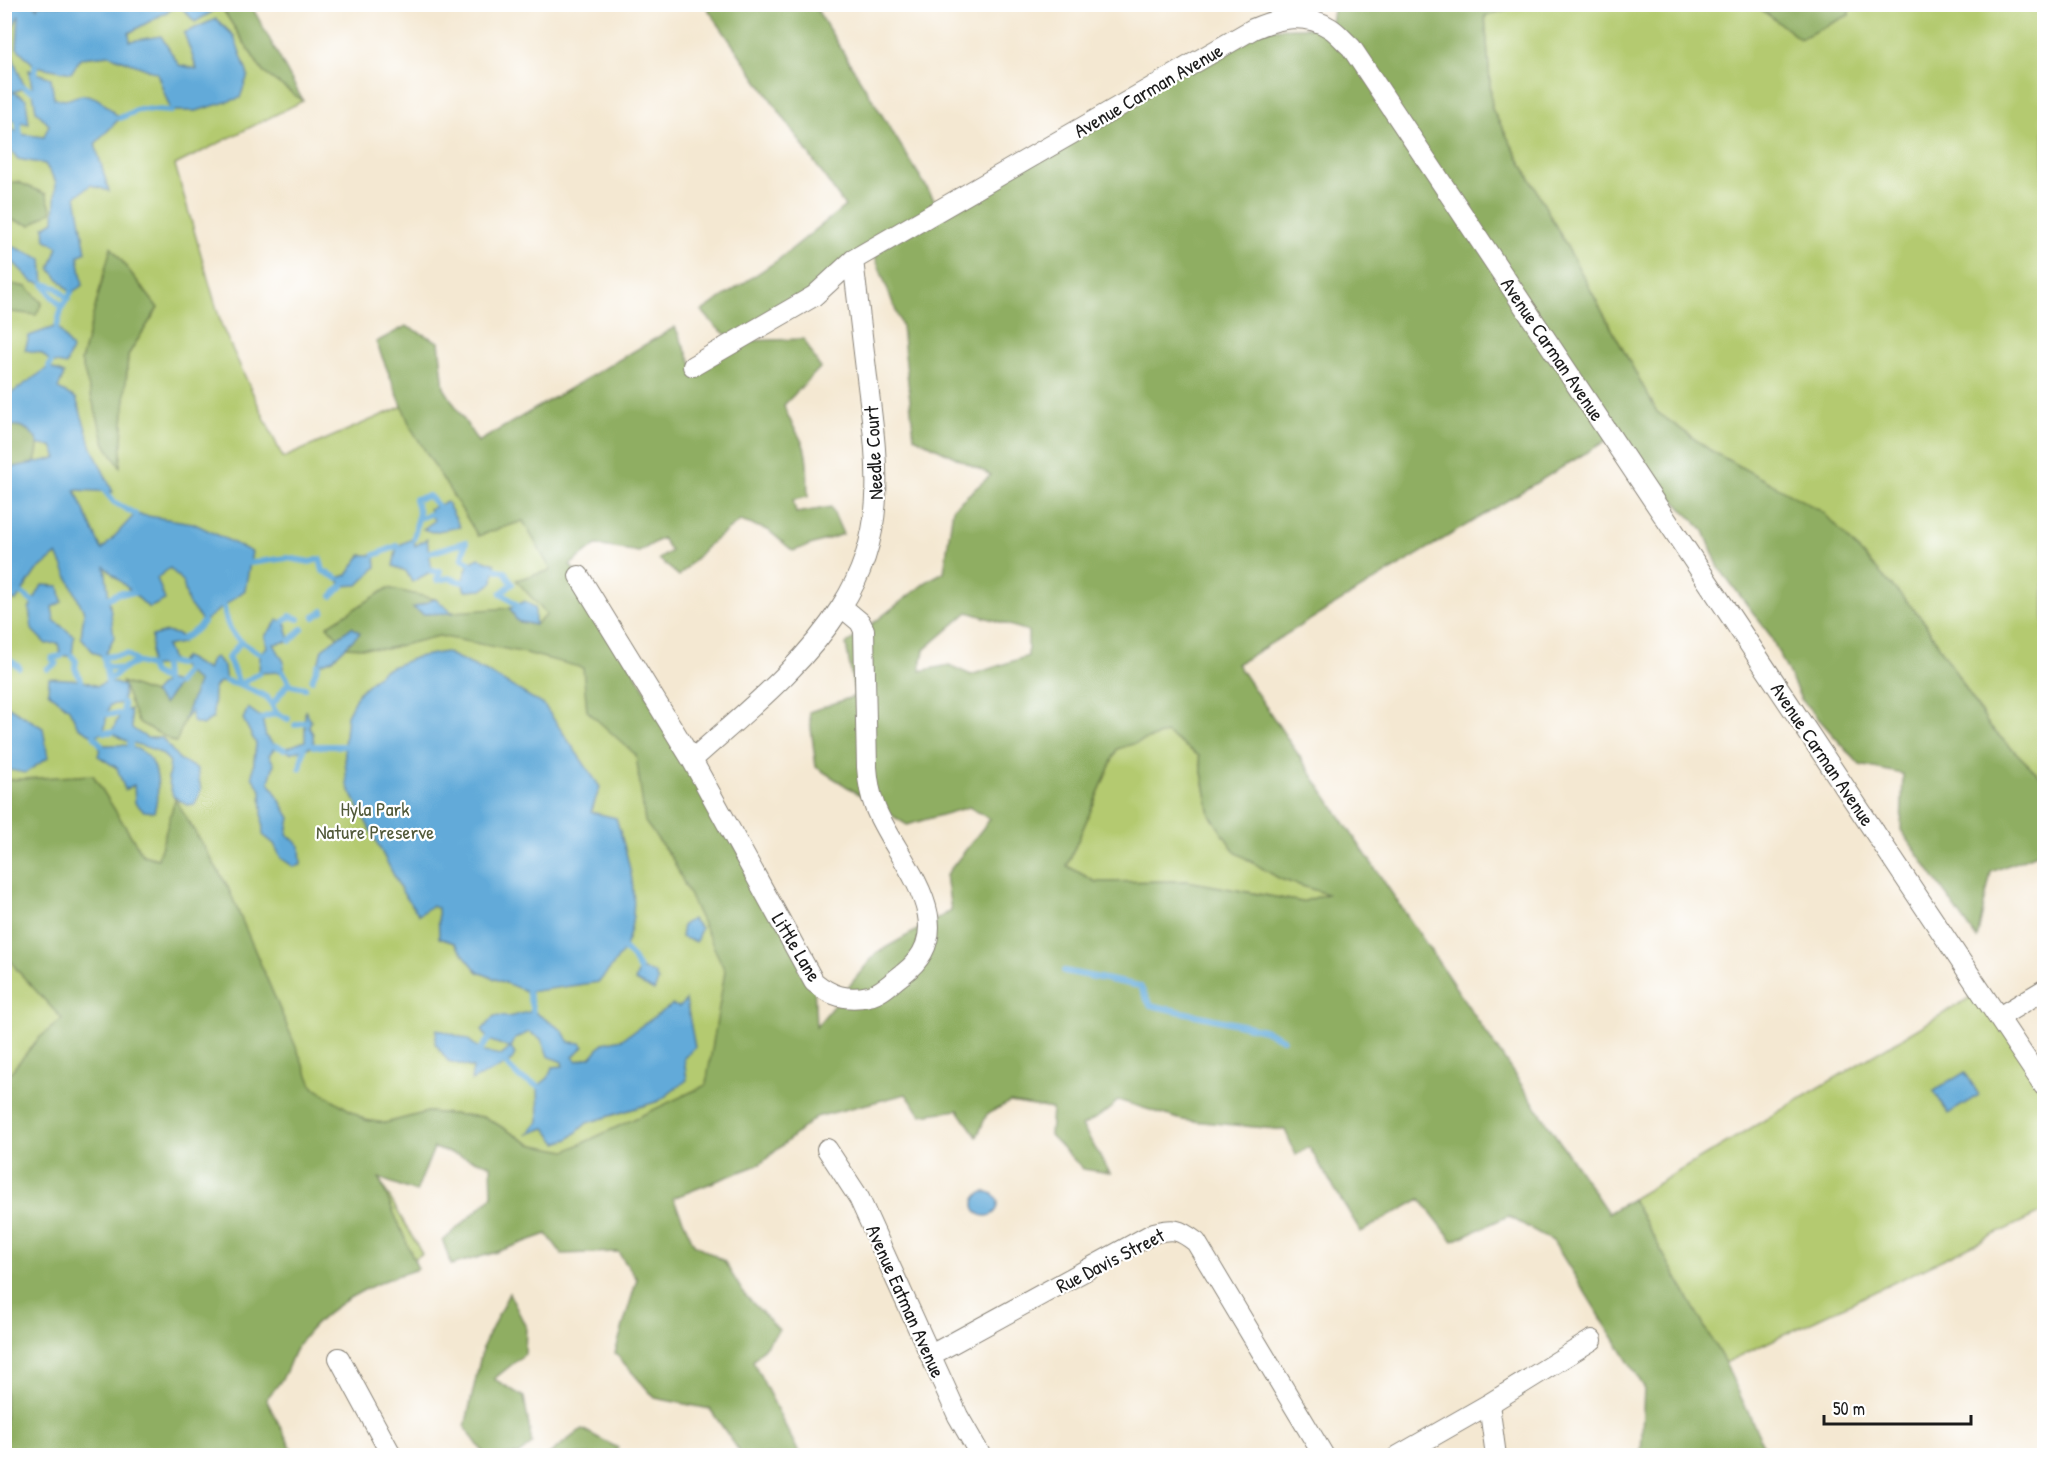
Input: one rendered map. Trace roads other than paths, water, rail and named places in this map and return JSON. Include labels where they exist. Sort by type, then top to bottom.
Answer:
[{"type":"street","name":"Avenue Carman Avenue","points":[[693,366],[814,296],[854,260],[895,236],[1253,29],[1304,11],[1330,28],[1351,47],[2044,1086]]},
{"type":"street","name":"Needle Court","points":[[692,760],[766,693],[809,649],[842,607],[859,572],[872,532],[878,497],[877,459],[854,260]]},
{"type":"street","name":"Little Lane","points":[[579,576],[692,760],[814,982],[827,992],[841,998],[873,996],[916,964],[925,951],[929,918],[925,900],[875,808],[869,788],[864,630],[855,615],[842,607]]},
{"type":"street","points":[[1999,1017],[2044,990]]},
{"type":"street","name":"Avenue Eatman Avenue","points":[[827,1149],[859,1198],[958,1416],[981,1455]]},
{"type":"street","name":"Rue Davis Street","points":[[931,1355],[1154,1233],[1171,1229],[1184,1232],[1196,1242],[1324,1455]]},
{"type":"street","points":[[1398,1455],[1489,1404],[1592,1340]]},
{"type":"street","points":[[339,1358],[392,1455]]},
{"type":"street","points":[[1489,1404],[1496,1455]]},
{"type":"water","points":[[5,5],[35,5],[37,8],[39,5],[179,5],[129,33],[130,41],[161,36],[179,65],[197,69],[184,33],[216,19],[234,36],[248,75],[240,98],[196,111],[171,111],[157,73],[109,55],[81,58],[71,73],[35,66],[17,48],[19,15],[11,29],[5,29]]},
{"type":"water","points":[[179,5],[206,5],[212,12],[195,22]]},
{"type":"water","points":[[6,40],[25,88],[13,92],[26,99],[29,124],[5,119],[4,41]]},
{"type":"water","points":[[29,70],[51,78],[54,98],[67,100],[88,95],[103,103],[120,118],[95,144],[109,191],[91,185],[76,196],[86,252],[78,256],[83,285],[71,293],[50,269],[58,247],[45,239],[44,227],[54,221],[56,182],[45,164],[18,159],[5,143],[5,124],[20,134],[44,137],[49,125],[36,111]]},
{"type":"water","points":[[5,243],[42,259],[44,284],[33,282],[10,259],[5,260]]},
{"type":"water","points":[[57,326],[72,349],[66,365],[51,362],[41,353],[25,350],[29,336]]},
{"type":"water","points":[[49,367],[64,374],[58,389],[76,398],[92,448],[113,492],[75,490],[102,550],[135,514],[193,523],[252,552],[245,590],[203,622],[188,603],[183,582],[170,568],[157,578],[165,600],[149,608],[105,567],[114,637],[104,657],[93,652],[81,637],[84,612],[57,554],[36,571],[16,601],[5,598],[5,469],[57,458],[52,446],[39,445],[30,431],[16,426],[5,426],[5,393],[7,396]]},
{"type":"water","points":[[447,502],[460,527],[432,532],[423,529],[434,521],[429,509]]},
{"type":"water","points":[[414,538],[415,546],[427,539],[432,571],[412,582],[406,571],[393,566],[397,546]]},
{"type":"water","points":[[361,555],[375,555],[376,567],[358,585],[342,586],[337,578],[347,575]]},
{"type":"water","points":[[479,558],[495,564],[493,582],[482,590],[465,591],[462,582],[469,563]]},
{"type":"water","points":[[42,585],[59,586],[62,602],[52,607],[54,620],[74,636],[72,656],[61,656],[58,643],[46,644],[32,630],[29,609]]},
{"type":"water","points":[[435,599],[453,613],[423,614],[413,608]]},
{"type":"water","points":[[525,601],[535,608],[535,625],[517,621],[510,608]]},
{"type":"water","points":[[278,620],[285,621],[290,641],[274,644],[284,662],[283,672],[259,673],[260,653],[267,647],[265,636]]},
{"type":"water","points":[[352,627],[360,633],[333,659],[318,665],[322,649]]},
{"type":"water","points":[[166,632],[180,635],[182,643],[166,646],[172,659],[164,666],[150,666],[152,636]]},
{"type":"water","points":[[445,652],[491,674],[544,705],[600,787],[591,812],[616,818],[630,866],[634,900],[633,917],[624,949],[599,982],[528,992],[478,972],[454,943],[439,938],[438,908],[431,906],[419,915],[403,893],[347,785],[344,746],[347,715],[359,692],[384,670],[417,657]]},
{"type":"water","points":[[185,657],[207,670],[211,659],[216,657],[224,667],[226,681],[218,683],[214,688],[213,718],[202,725],[193,722],[191,711],[184,720],[198,682],[178,664]]},
{"type":"water","points":[[49,678],[81,680],[97,686],[108,681],[124,686],[123,703],[110,705],[104,732],[94,736],[78,727],[69,709],[48,692]]},
{"type":"water","points":[[165,680],[178,683],[164,704],[153,693]]},
{"type":"water","points":[[4,704],[43,728],[48,758],[25,773],[5,769]]},
{"type":"water","points":[[248,708],[262,718],[266,737],[276,746],[269,755],[274,764],[269,782],[290,818],[287,834],[300,846],[301,865],[294,867],[281,858],[274,844],[263,835],[261,790],[252,777],[256,744],[243,719]]},
{"type":"water","points":[[130,709],[132,728],[147,738],[162,738],[179,759],[197,769],[201,790],[195,804],[187,805],[173,796],[168,779],[170,762],[163,755],[120,738],[112,732],[120,714]]},
{"type":"water","points":[[305,710],[311,721],[309,726],[313,734],[314,746],[290,753],[284,749],[305,741]]},
{"type":"water","points":[[101,745],[129,746],[140,750],[147,756],[153,764],[158,782],[154,812],[144,811],[135,803],[134,785],[125,790],[117,768],[98,756]]},
{"type":"water","points":[[692,919],[701,928],[696,942],[681,937],[683,925]]},
{"type":"water","points":[[639,969],[654,973],[658,981],[654,991],[635,981]]},
{"type":"water","points":[[686,1000],[695,1047],[684,1058],[687,1080],[659,1101],[587,1123],[569,1139],[557,1143],[545,1128],[528,1134],[539,1121],[538,1086],[548,1078],[552,1067],[563,1066],[562,1062],[548,1056],[541,1039],[529,1032],[515,1039],[511,1048],[515,1054],[510,1063],[471,1081],[473,1068],[448,1061],[435,1043],[437,1029],[467,1039],[484,1052],[502,1055],[510,1048],[488,1040],[482,1030],[494,1016],[508,1017],[533,1011],[562,1030],[569,1042],[581,1043],[584,1047],[573,1057],[577,1061],[591,1057],[603,1043],[622,1039],[672,1005],[679,1007]]},
{"type":"water","points":[[1965,1072],[1979,1095],[1948,1114],[1934,1091]]},
{"type":"water","points":[[986,1192],[991,1193],[997,1199],[997,1209],[991,1215],[986,1216],[981,1215],[975,1209],[974,1204],[975,1199],[981,1193]]},
{"type":"waterway","points":[[35,66],[35,72]]},
{"type":"waterway","points":[[25,88],[32,91]]},
{"type":"waterway","points":[[120,118],[140,109],[171,111]]},
{"type":"waterway","points":[[18,122],[20,134]]},
{"type":"waterway","points":[[44,284],[62,307]]},
{"type":"waterway","points":[[45,284],[57,288],[68,299]]},
{"type":"waterway","points":[[57,326],[62,307],[71,293]]},
{"type":"waterway","points":[[49,367],[51,362]]},
{"type":"waterway","points":[[105,491],[114,502],[135,514]]},
{"type":"waterway","points":[[414,538],[419,512],[415,499],[429,496],[438,506]]},
{"type":"waterway","points":[[417,519],[431,514]]},
{"type":"waterway","points":[[429,553],[466,542],[462,558],[469,563]]},
{"type":"waterway","points":[[375,555],[397,546]]},
{"type":"waterway","points":[[250,563],[287,558],[310,562],[320,559],[323,571],[337,578]]},
{"type":"waterway","points":[[495,569],[505,572],[512,584],[501,593],[517,605]]},
{"type":"waterway","points":[[432,571],[440,571],[437,580],[449,578],[462,582]]},
{"type":"waterway","points":[[332,596],[342,586]]},
{"type":"waterway","points":[[21,593],[33,602]]},
{"type":"waterway","points":[[109,598],[119,593],[134,593]]},
{"type":"waterway","points":[[224,606],[227,623],[234,635],[259,653]]},
{"type":"waterway","points":[[314,617],[323,611]]},
{"type":"waterway","points":[[285,621],[290,616],[299,619]]},
{"type":"waterway","points":[[181,640],[203,622]]},
{"type":"waterway","points":[[290,641],[302,629]]},
{"type":"waterway","points":[[240,643],[228,658],[240,685],[267,697],[272,705]]},
{"type":"waterway","points":[[122,669],[108,681],[104,657],[127,654],[137,662]]},
{"type":"waterway","points":[[4,656],[19,667]]},
{"type":"waterway","points":[[47,669],[56,664],[52,658],[61,656]]},
{"type":"waterway","points":[[72,656],[76,661],[75,668],[81,680]]},
{"type":"waterway","points":[[105,666],[122,669],[137,662],[150,666],[153,673],[165,680],[164,666]]},
{"type":"waterway","points":[[169,662],[178,664]]},
{"type":"waterway","points":[[312,680],[318,665]]},
{"type":"waterway","points":[[178,683],[186,671]]},
{"type":"waterway","points":[[283,672],[291,685],[305,688]]},
{"type":"waterway","points":[[226,681],[240,685],[259,673]]},
{"type":"waterway","points":[[276,713],[272,705],[289,682]]},
{"type":"waterway","points":[[123,703],[124,712]]},
{"type":"waterway","points":[[262,718],[276,713],[288,719]]},
{"type":"waterway","points":[[107,714],[120,714]]},
{"type":"waterway","points":[[295,725],[305,722]]},
{"type":"waterway","points":[[104,732],[112,732]]},
{"type":"waterway","points":[[94,736],[101,745]]},
{"type":"waterway","points":[[276,746],[284,749]]},
{"type":"waterway","points":[[314,746],[344,746]]},
{"type":"waterway","points":[[300,768],[304,749]]},
{"type":"waterway","points":[[624,949],[639,969]]},
{"type":"waterway","points":[[1064,971],[1140,986],[1150,1005],[1264,1030],[1283,1039]]},
{"type":"waterway","points":[[528,992],[533,1011]]},
{"type":"waterway","points":[[481,1049],[488,1040]]},
{"type":"waterway","points":[[507,1065],[520,1078],[538,1086]]},
{"type":"park label","name":"Hyla Park Nature Preserve","points":[[375,820]]}]
